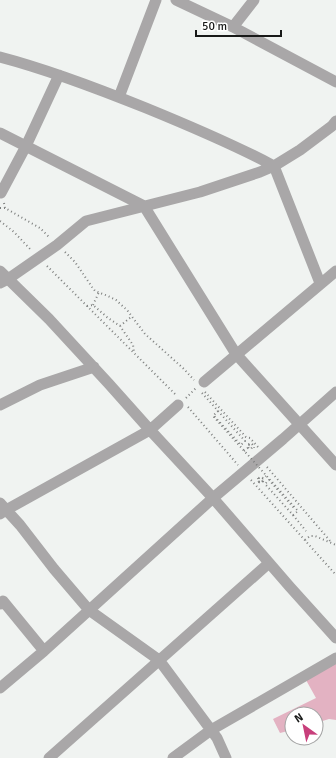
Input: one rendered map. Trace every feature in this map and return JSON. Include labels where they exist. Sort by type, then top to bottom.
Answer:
[{"type":"street","points":[[119,97],[156,0]]},
{"type":"street","points":[[176,0],[233,27],[336,82]]},
{"type":"street","points":[[233,27],[254,0]]},
{"type":"street","points":[[0,57],[98,88],[189,126],[274,166],[320,283]]},
{"type":"street","points":[[1,194],[26,146],[59,75]]},
{"type":"street","points":[[4,281],[57,245],[86,221],[200,192],[260,172],[274,166],[335,127]]},
{"type":"street","points":[[0,133],[144,206],[236,354],[336,465]]},
{"type":"street","points":[[0,271],[4,281],[49,319],[94,367],[213,498],[336,638]]},
{"type":"street","points":[[201,384],[336,271]]},
{"type":"street","points":[[0,405],[40,385],[94,367]]},
{"type":"street","points":[[2,683],[44,650],[213,498],[300,425],[336,392]]},
{"type":"street","points":[[180,403],[150,430],[2,509],[20,525],[54,569],[89,610],[159,660],[217,738],[226,758]]},
{"type":"street","points":[[49,758],[269,563]]},
{"type":"street","points":[[0,604],[3,602],[44,650]]},
{"type":"street","points":[[173,758],[211,730],[336,658]]},
{"type":"path","points":[[1,194],[3,196],[5,208]]},
{"type":"path","points":[[0,208],[5,208],[40,228],[76,262],[95,291],[116,300],[127,310],[145,334],[201,384],[246,437],[250,438],[262,457],[331,542]]},
{"type":"path","points":[[0,221],[14,232],[134,353],[244,472],[336,575]]},
{"type":"path","points":[[93,305],[99,292]]},
{"type":"path","points":[[87,306],[93,305]]},
{"type":"path","points":[[93,305],[120,326],[133,345],[134,353]]},
{"type":"path","points":[[120,326],[132,316]]},
{"type":"path","points":[[180,403],[201,384]]},
{"type":"path","points":[[202,393],[245,442],[241,446],[214,416]]},
{"type":"path","points":[[218,411],[213,416],[298,511],[293,515]]},
{"type":"path","points":[[244,451],[249,447],[250,444],[252,444],[253,448],[249,448],[248,446],[250,443],[252,444],[254,446],[254,448]]},
{"type":"path","points":[[258,478],[259,482],[262,482],[264,479],[262,477],[260,477],[258,479],[259,482],[262,482],[262,478],[266,476]]},
{"type":"path","points":[[295,509],[270,480],[265,484],[306,531]]},
{"type":"path","points":[[305,540],[310,536],[315,536],[336,545]]},
{"type":"shaded area","points":[[336,663],[336,720],[329,719],[324,721],[324,706],[300,706],[316,698],[306,680]]},
{"type":"shaded area","points":[[284,714],[284,732],[280,733],[273,719]]}]
